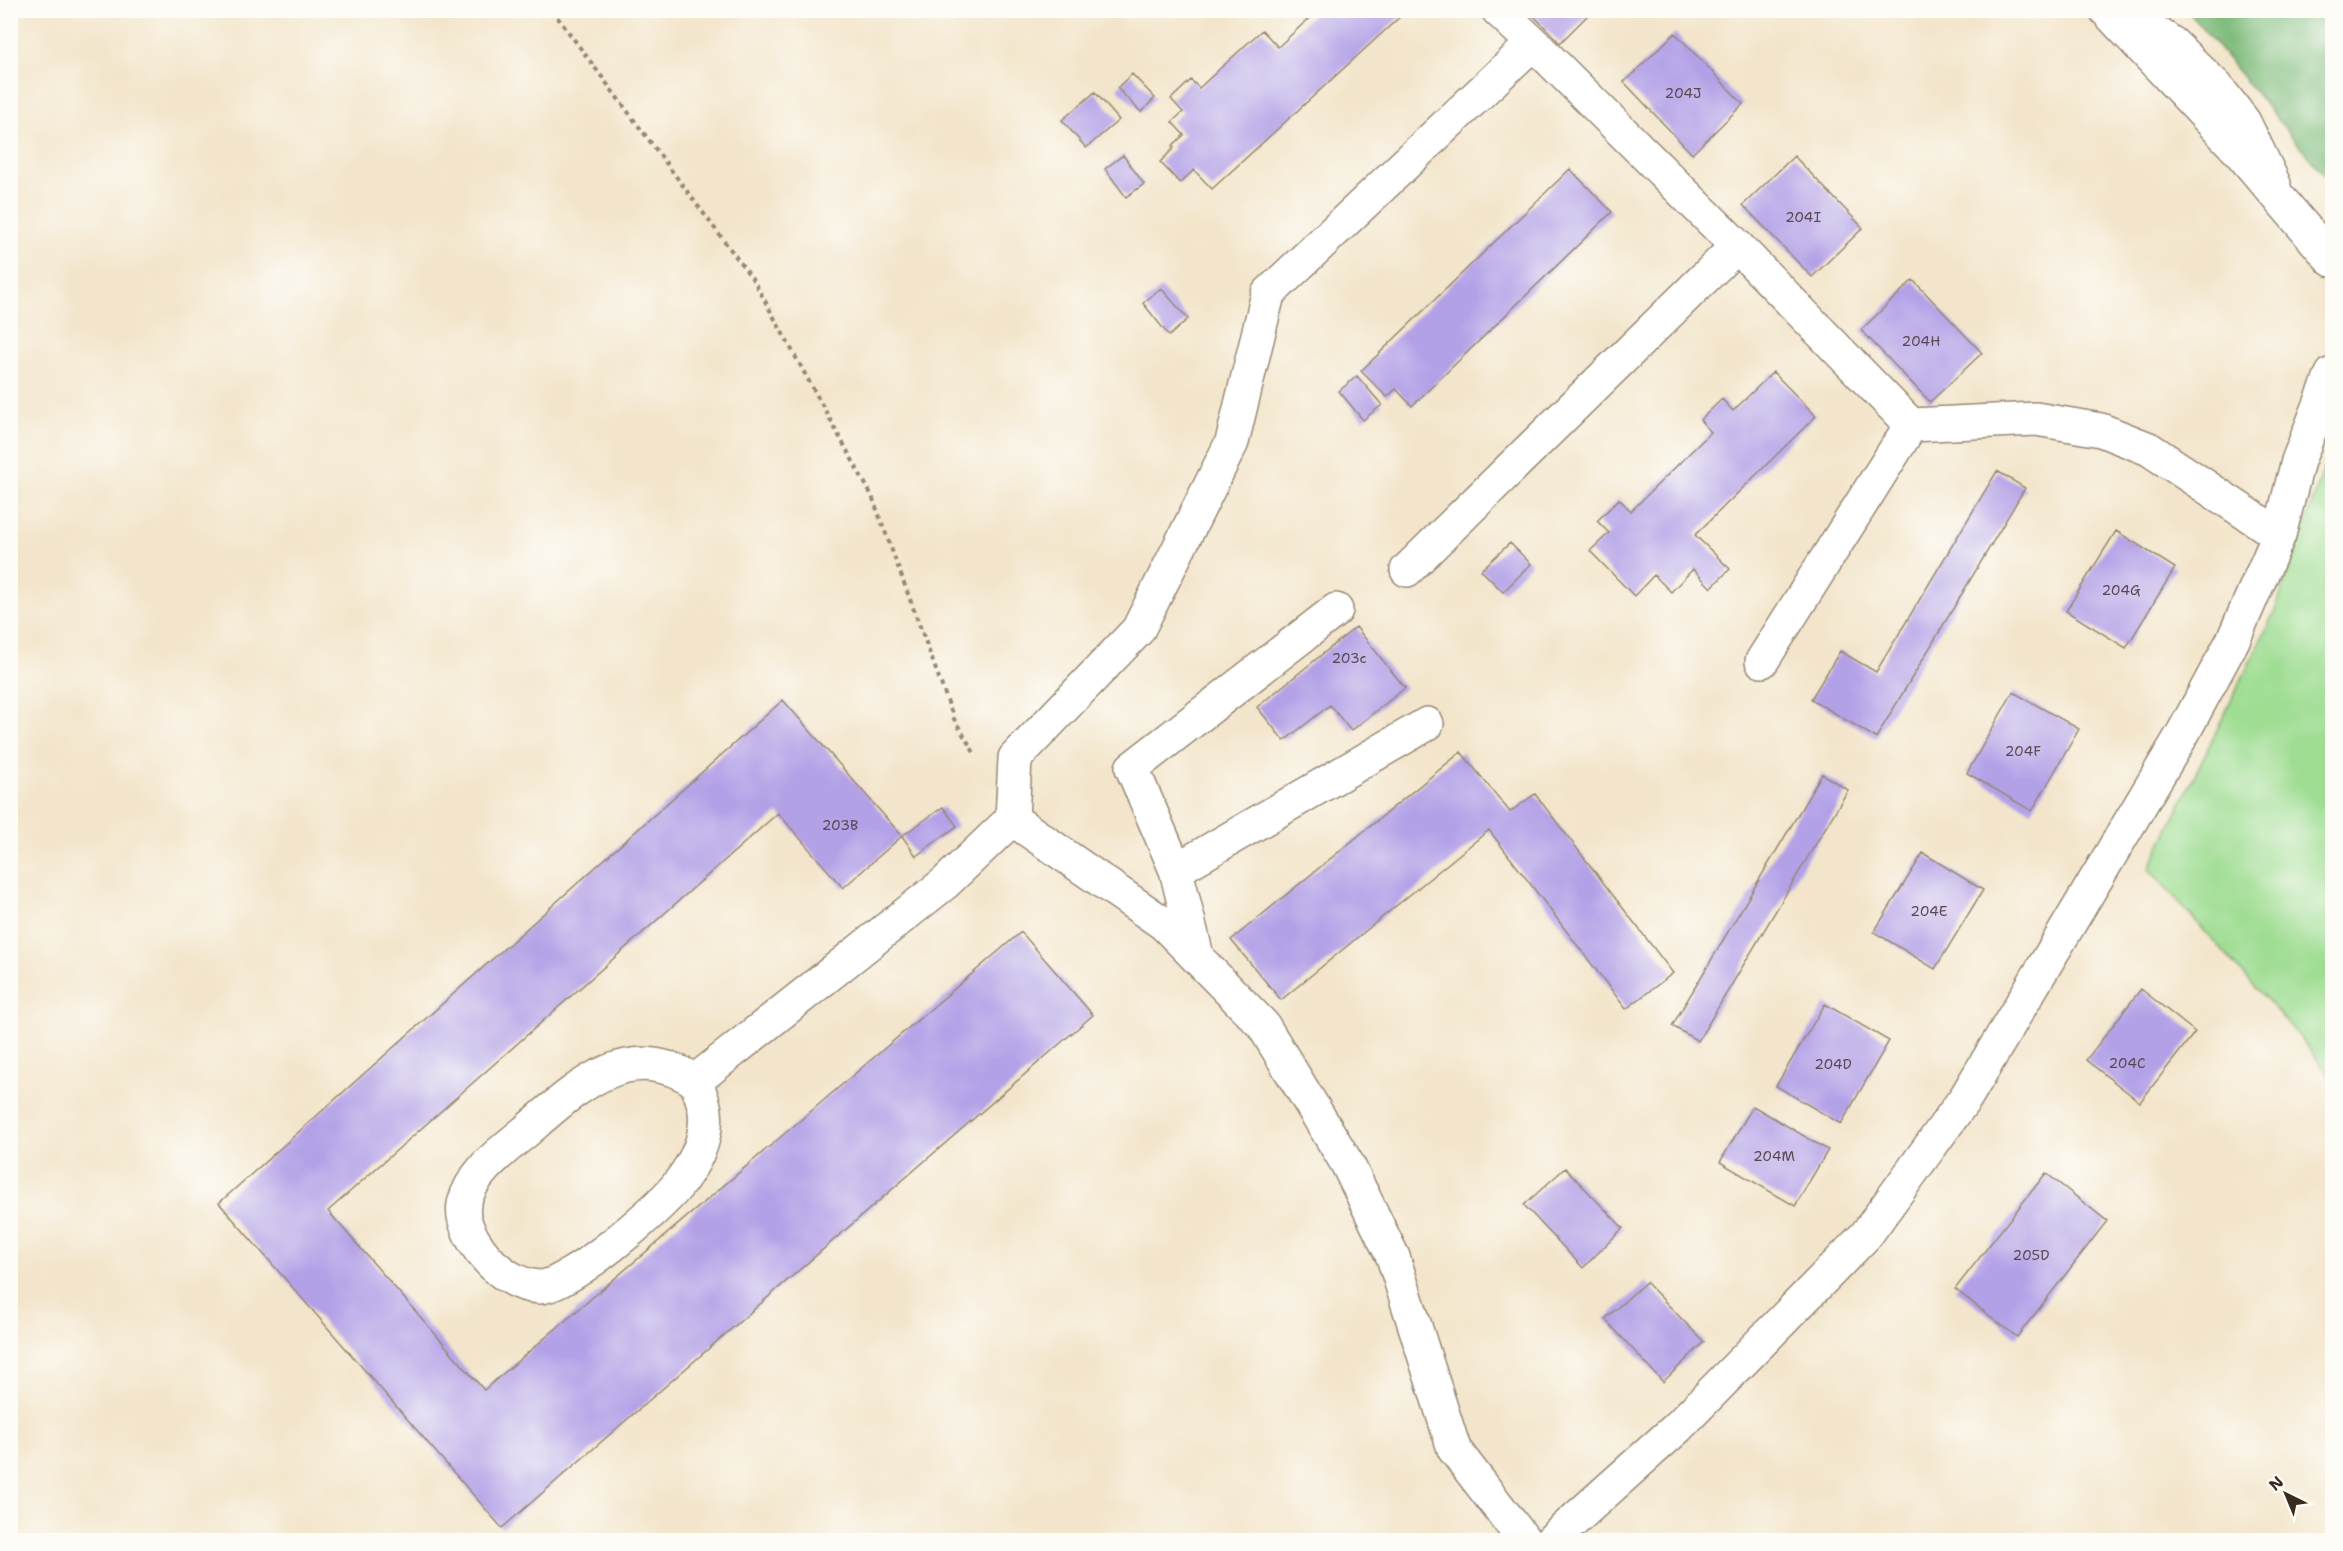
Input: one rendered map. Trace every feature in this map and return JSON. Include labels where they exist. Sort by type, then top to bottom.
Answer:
[{"type":"street","points":[[1498,10],[1737,246],[1911,425],[2037,420],[2101,430],[2149,449],[2279,535]]},
{"type":"street","points":[[2106,10],[2239,151],[2332,260]]},
{"type":"street","points":[[2122,10],[2173,44],[2217,87],[2244,122],[2284,204]]},
{"type":"street","points":[[695,1081],[945,883],[1012,819],[1015,758],[1138,630],[1233,442],[1268,294],[1533,43]]},
{"type":"street","points":[[1407,570],[1737,246]]},
{"type":"street","points":[[1552,1540],[1678,1427],[1866,1236],[1966,1097],[2182,735],[2233,640],[2279,535],[2298,462],[2332,374]]},
{"type":"street","points":[[1762,661],[1911,425]]},
{"type":"street","points":[[1197,958],[1176,870],[1132,768],[1336,610]]},
{"type":"street","points":[[1176,870],[1427,724]]},
{"type":"street","points":[[1012,819],[1164,924],[1263,1025],[1348,1165],[1393,1257],[1454,1449],[1524,1540]]},
{"type":"street","points":[[639,1065],[678,1070],[695,1081],[706,1108],[703,1137],[693,1163],[676,1187],[597,1258],[570,1276],[542,1287],[521,1284],[502,1273],[481,1251],[468,1230],[464,1206],[471,1186],[488,1164],[567,1096],[590,1079],[615,1069],[639,1065]]},
{"type":"path","points":[[552,10],[754,281],[872,496],[954,719],[978,759]]},
{"type":"green space","points":[[2188,11],[2332,11],[2332,185]]},
{"type":"green space","points":[[2332,450],[2332,1078],[2298,1035],[2149,869],[2275,611]]},
{"type":"building","points":[[1318,10],[1399,10],[1403,14],[1212,189],[1194,170],[1180,183],[1160,162],[1184,135],[1172,122],[1183,112],[1171,99],[1191,80],[1199,88],[1262,30],[1278,47]]},
{"type":"building","points":[[1528,10],[1593,10],[1560,43]]},
{"type":"building","points":[[1675,33],[1743,104],[1692,154],[1624,82]]},
{"type":"building","points":[[1132,74],[1155,98],[1141,112],[1117,88]]},
{"type":"building","points":[[1095,92],[1119,120],[1086,148],[1062,120]]},
{"type":"building","points":[[1123,155],[1144,184],[1126,197],[1105,169]]},
{"type":"building","points":[[1794,156],[1863,228],[1812,277],[1743,205]]},
{"type":"building","points":[[1570,169],[1612,212],[1412,406],[1396,389],[1387,397],[1361,371]]},
{"type":"building","points":[[1913,280],[1982,353],[1930,402],[1861,330]]},
{"type":"building","points":[[1161,288],[1188,319],[1169,336],[1143,303]]},
{"type":"building","points":[[1773,372],[1816,416],[1695,535],[1730,569],[1711,588],[1693,569],[1671,592],[1654,575],[1634,596],[1590,551],[1609,533],[1597,521],[1619,499],[1631,511],[1711,432],[1700,420],[1722,399],[1733,411]]},
{"type":"building","points":[[1357,376],[1382,405],[1363,420],[1339,391]]},
{"type":"building","points":[[1997,471],[2025,488],[1876,738],[1811,699],[1840,651],[1876,672]]},
{"type":"building","points":[[2116,531],[2175,568],[2126,648],[2066,611]]},
{"type":"building","points":[[1510,543],[1531,564],[1503,592],[1481,570]]},
{"type":"building","points":[[1356,627],[1405,688],[1351,731],[1330,705],[1284,741],[1257,707]]},
{"type":"building","points":[[2013,692],[2079,729],[2032,811],[1967,773]]},
{"type":"building","points":[[783,700],[902,836],[843,888],[778,813],[328,1211],[484,1390],[1021,932],[1093,1015],[502,1528],[219,1203]]},
{"type":"building","points":[[1461,752],[1510,812],[1535,794],[1673,973],[1626,1009],[1489,830],[1281,1000],[1231,940]]},
{"type":"building","points":[[1822,774],[1848,790],[1698,1041],[1672,1026]]},
{"type":"building","points":[[943,807],[957,826],[916,856],[902,836]]},
{"type":"building","points":[[1923,853],[1983,890],[1935,969],[1874,932]]},
{"type":"building","points":[[2141,989],[2195,1032],[2140,1102],[2086,1060]]},
{"type":"building","points":[[1825,1004],[1889,1041],[1841,1124],[1776,1086]]},
{"type":"building","points":[[1753,1106],[1828,1150],[1795,1206],[1720,1162]]},
{"type":"building","points":[[1565,1168],[1623,1228],[1583,1268],[1524,1205]]},
{"type":"building","points":[[2046,1173],[2107,1221],[2017,1337],[1955,1289]]},
{"type":"building","points":[[1646,1282],[1704,1342],[1663,1382],[1605,1319]]}]
